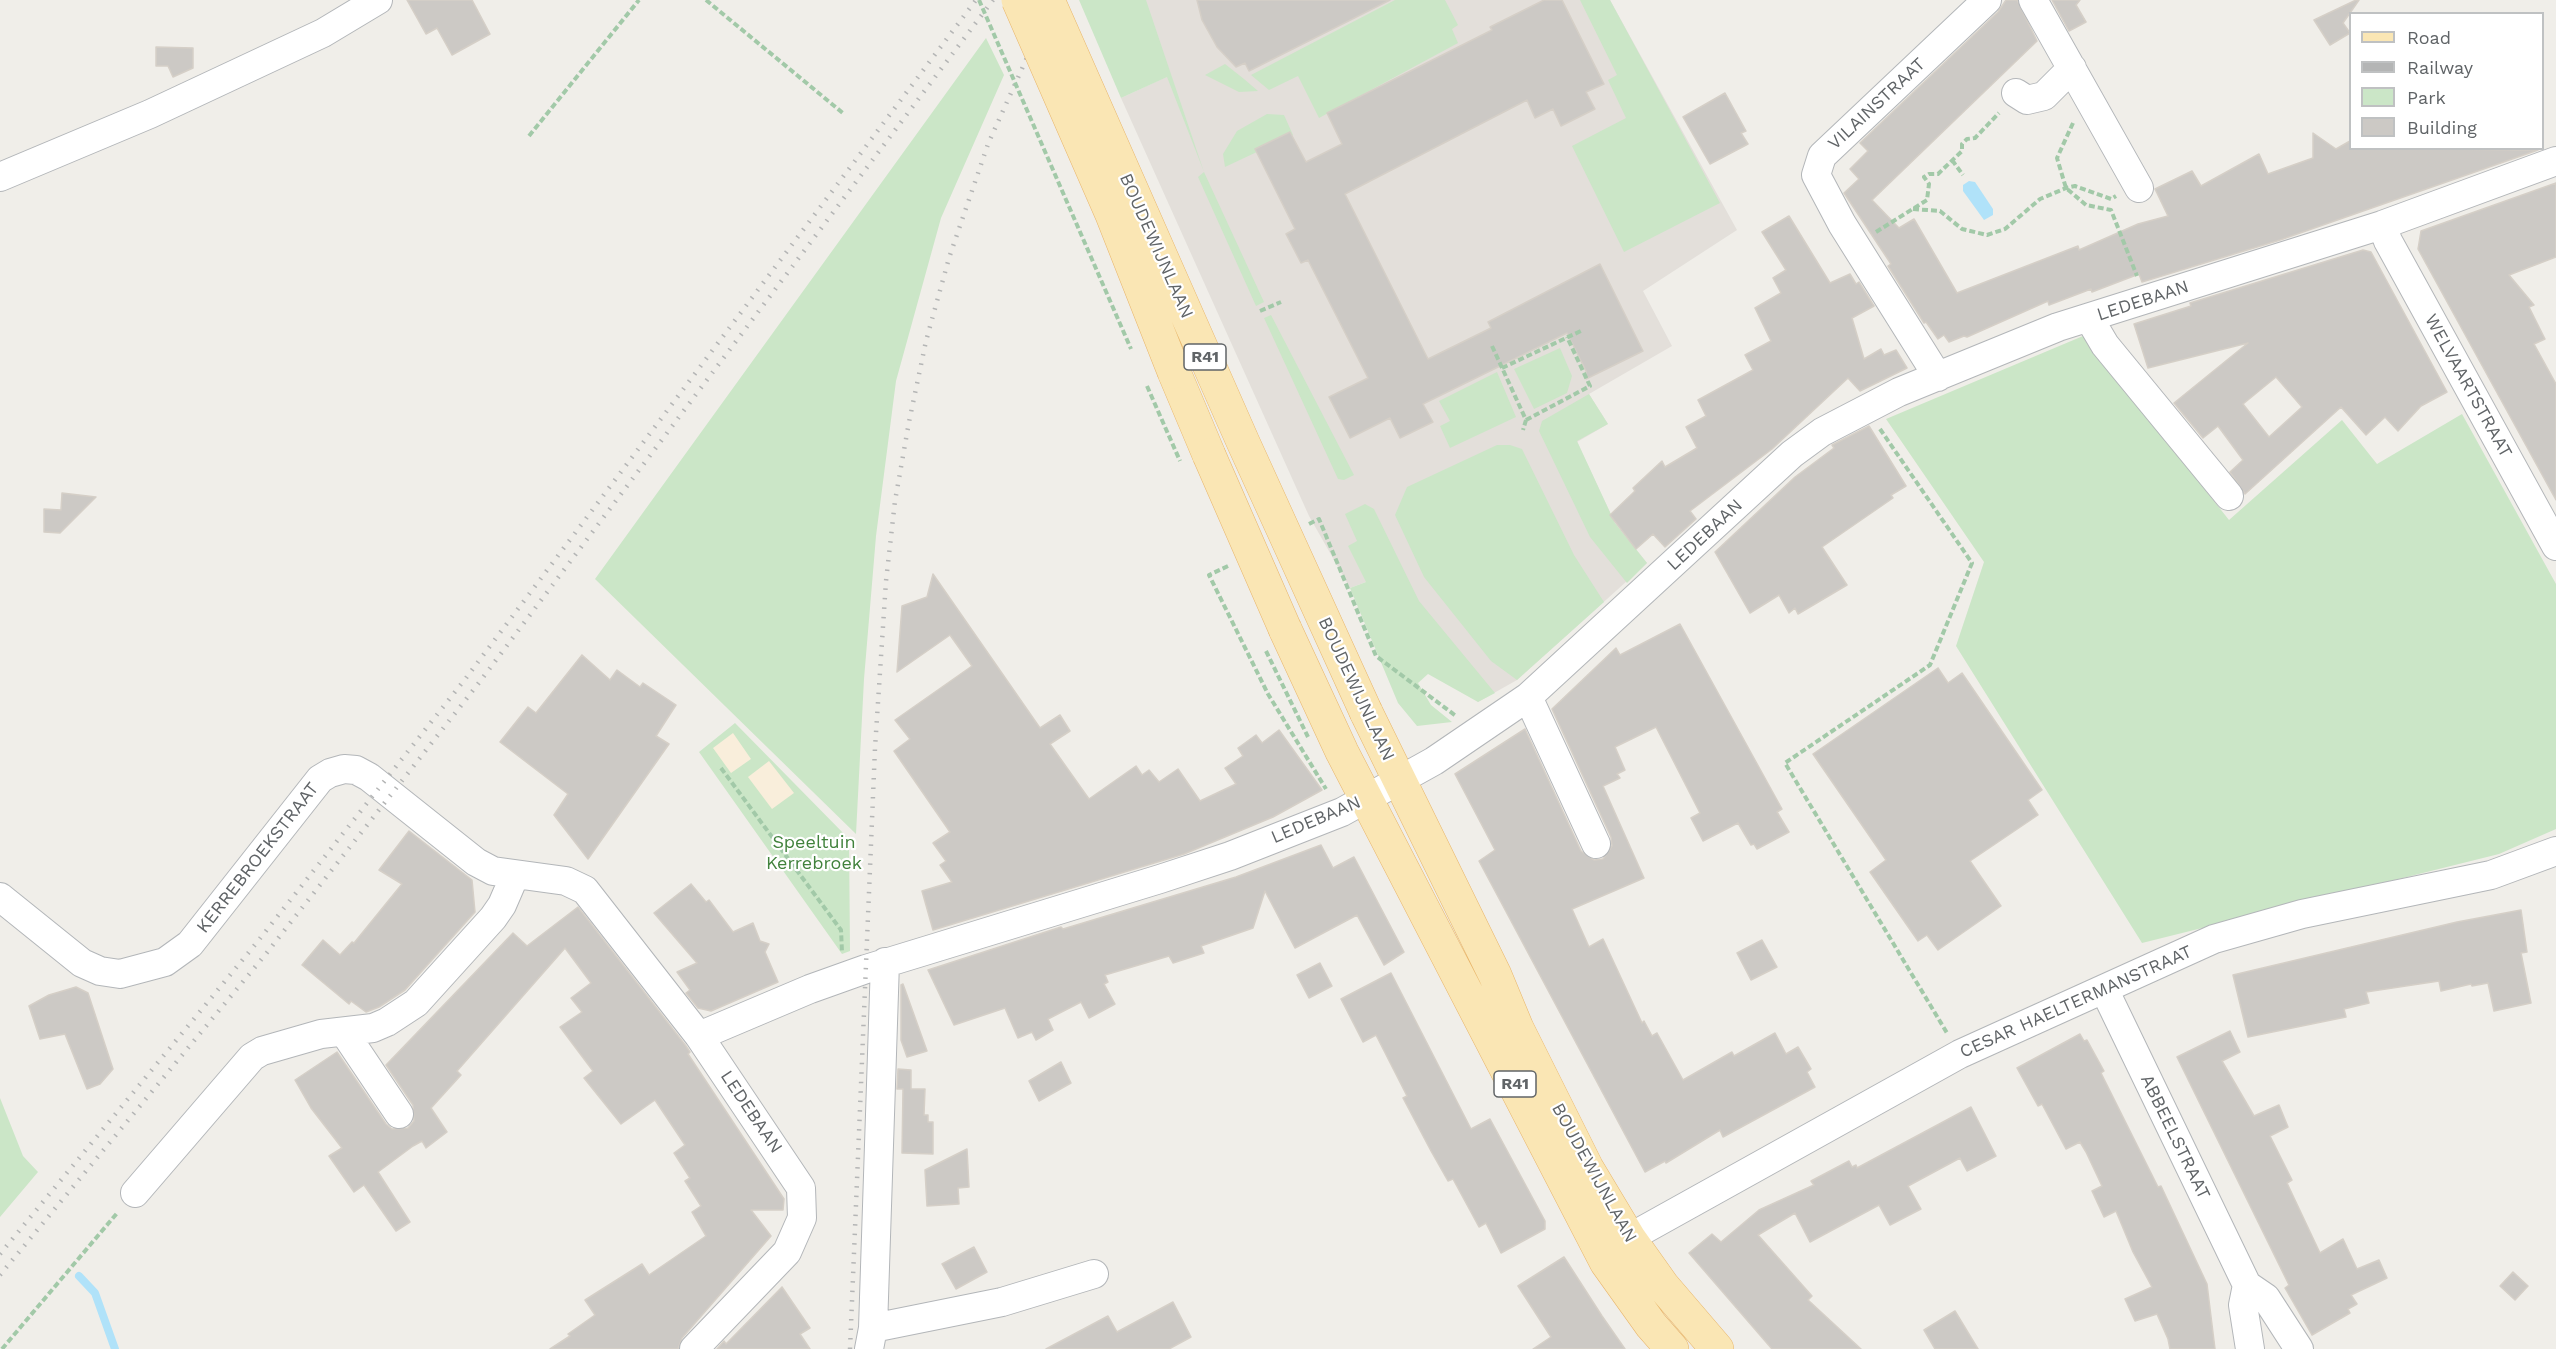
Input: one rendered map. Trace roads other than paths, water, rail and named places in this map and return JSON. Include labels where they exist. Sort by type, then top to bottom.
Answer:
[{"type":"main road","name":"BOUDEWIJNLAAN","points":[[1018,0],[1112,215],[1174,372],[1255,562],[1330,728],[1606,1262],[1651,1325],[1672,1349]]},
{"type":"main road","name":"BOUDEWIJNLAAN","points":[[1048,0],[1252,463],[1366,712],[1495,975],[1522,1038],[1587,1168],[1629,1238],[1663,1286],[1717,1349]]},
{"type":"street","points":[[0,177],[150,114],[323,33],[378,0]]},
{"type":"street","name":"VILAINSTRAAT","points":[[1938,377],[1855,245],[1816,175],[1822,156],[1987,0]]},
{"type":"street","points":[[2033,0],[2138,186]]},
{"type":"street","points":[[2006,100],[2027,100],[2044,96],[2076,74]]},
{"type":"street","name":"LEDEBAAN","points":[[694,1349],[787,1252],[802,1218],[801,1188],[699,1036],[885,962],[1230,856],[1342,812],[1434,760],[1528,697],[1792,454],[1822,432],[1866,408],[2058,327],[2382,225],[2556,160]]},
{"type":"street","name":"WELVAARTSTRAAT","points":[[2382,225],[2388,241],[2556,546]]},
{"type":"street","points":[[2089,318],[2105,345],[2229,496]]},
{"type":"street","points":[[1528,697],[1596,844]]},
{"type":"street","name":"KERREBROEKSTRAAT","points":[[0,897],[82,963],[100,971],[120,974],[165,962],[190,944],[320,779],[344,769],[356,770],[369,777],[476,862],[493,871],[566,881],[585,890],[699,1036]]},
{"type":"street","name":"CESAR HAELTERMANSTRAAT","points":[[1629,1238],[1960,1054],[2214,939],[2302,914],[2490,874],[2556,851]]},
{"type":"street","points":[[135,1193],[252,1057],[262,1051],[321,1034],[344,1032],[387,1022],[416,1003],[493,918],[502,905],[515,875]]},
{"type":"street","points":[[885,962],[871,1339],[1094,1274]]},
{"type":"street","name":"ABBEELSTRAAT","points":[[2104,989],[2247,1285],[2266,1298],[2299,1349]]},
{"type":"street","points":[[344,1032],[399,1114]]},
{"type":"street","points":[[2247,1285],[2243,1305],[2250,1349]]},
{"type":"water","points":[[1969,181],[1975,182],[1993,209],[1993,215],[1984,220],[1963,191],[1963,185]]},
{"type":"waterway","points":[[79,1276],[95,1293],[115,1349]]},
{"type":"railway","points":[[0,1254],[254,946],[466,678],[976,0]]},
{"type":"railway","points":[[0,1275],[265,955],[478,684],[993,0]]},
{"type":"railway","points":[[850,1349],[875,748],[886,581],[895,501],[926,341],[949,258],[988,144],[1053,0]]},
{"type":"park label","name":"Speeltuin Kerrebroek","points":[[814,853]]}]
